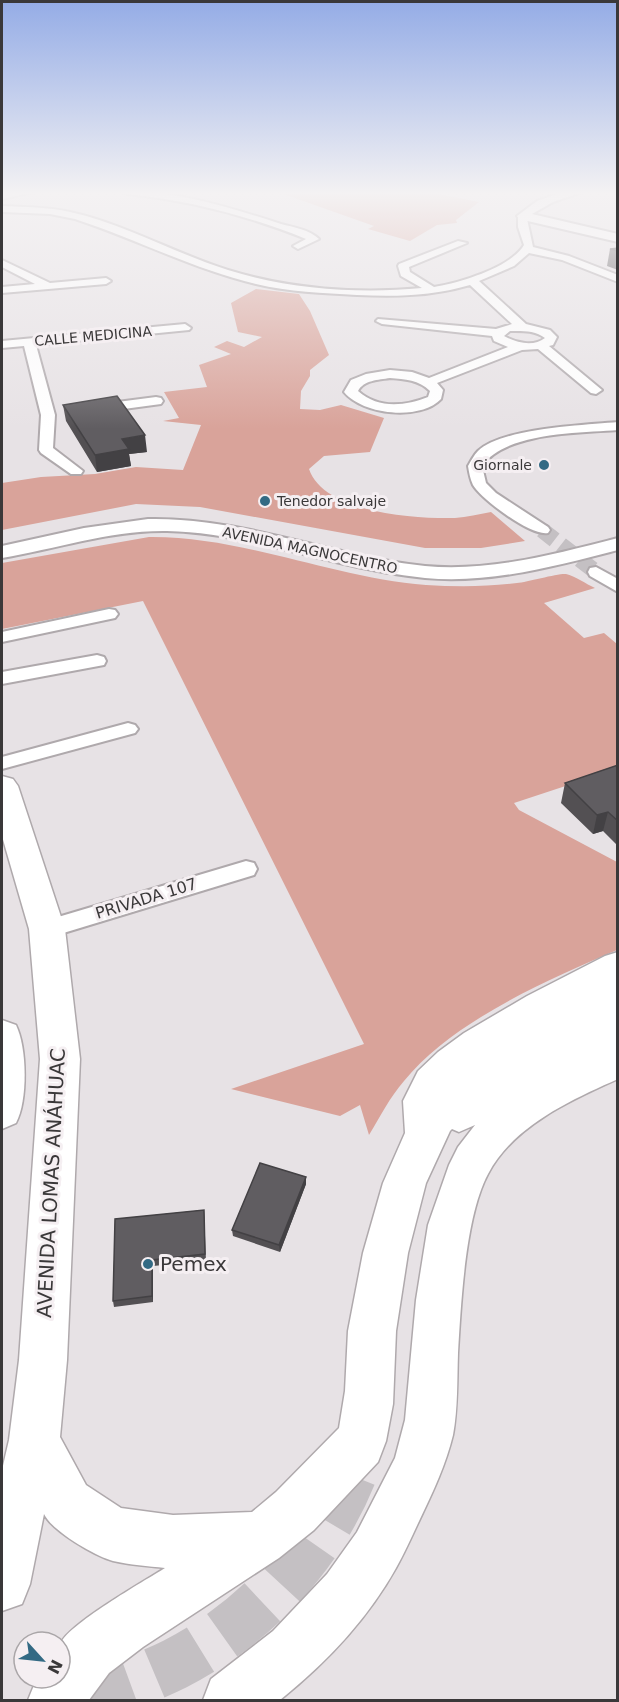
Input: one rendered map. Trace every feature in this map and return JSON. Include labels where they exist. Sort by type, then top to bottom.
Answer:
[{"type":"main road","name":"AVENIDA LOMAS ANÁHUAC","points":[[2,786],[47,929],[60,1059],[42,1360],[34,1440],[2,1584]]},
{"type":"main road","points":[[426,1138],[422,1102],[430,1086],[447,1070],[488,1035],[618,966]]},
{"type":"main road","points":[[57,1701],[65,1685],[89,1653],[123,1627],[261,1538],[295,1511],[360,1443],[370,1392],[373,1324],[394,1210],[416,1154],[429,1129],[463,1085],[483,1067],[508,1051],[618,998]]},
{"type":"main road","points":[[426,1138],[439,1132],[469,1105],[492,1089],[618,1027]]},
{"type":"main road","points":[[2,1036],[4,1080],[2,1111]]},
{"type":"main road","points":[[232,1701],[265,1677],[309,1636],[344,1596],[375,1552],[412,1479],[425,1443],[430,1417],[438,1308],[452,1216],[474,1159],[489,1140],[532,1104],[618,1061]]},
{"type":"main road","points":[[34,1440],[67,1504],[113,1534],[173,1542],[261,1538]]},
{"type":"street","points":[[17,270],[47,285]]},
{"type":"street","points":[[222,270],[265,283],[378,293],[434,291],[472,280],[492,270]]},
{"type":"street","points":[[404,270],[405,274],[434,291]]},
{"type":"street","points":[[596,270],[618,279]]},
{"type":"street","points":[[472,280],[522,327]]},
{"type":"street","points":[[2,290],[106,281]]},
{"type":"street","points":[[382,321],[498,333],[507,328],[522,327],[546,332],[551,337],[549,342],[540,345],[521,346],[507,344],[498,338],[498,333]]},
{"type":"street","name":"CALLE MEDICINA","points":[[2,344],[185,328]]},
{"type":"street","points":[[29,342],[54,415],[46,450],[76,471]]},
{"type":"street","points":[[540,345],[596,390]]},
{"type":"street","points":[[429,382],[437,390],[434,399],[420,406],[376,407],[359,400],[351,392],[356,383],[380,375],[412,376],[429,382],[521,346]]},
{"type":"street","points":[[81,411],[156,401]]},
{"type":"street","points":[[542,530],[479,484],[474,472],[476,460],[485,450],[501,443],[549,433],[618,426]]},
{"type":"street","name":"AVENIDA MAGNOCENTRO","points":[[2,538],[122,516],[145,513],[189,513],[230,519],[406,555],[473,558],[514,554],[618,527]]},
{"type":"street","name":"AVENIDA MAGNOCENTRO","points":[[2,552],[129,528],[174,526],[219,531],[400,569],[454,573],[529,567],[618,544]]},
{"type":"street","points":[[596,572],[618,587]]},
{"type":"street","points":[[2,637],[109,614]]},
{"type":"street","points":[[2,678],[97,661]]},
{"type":"street","points":[[2,763],[128,729]]},
{"type":"street","name":"PRIVADA 107","points":[[47,929],[246,869]]},
{"type":"shaded area","points":[[256,289],[299,294],[310,311],[329,355],[310,370],[310,376],[301,391],[300,409],[320,410],[341,405],[384,418],[370,452],[324,456],[309,469],[318,484],[351,504],[395,515],[455,518],[491,512],[525,541],[481,548],[425,548],[200,507],[136,504],[2,530],[2,483],[41,477],[95,474],[136,467],[183,470],[201,425],[163,421],[179,418],[164,392],[207,387],[199,365],[231,354],[214,347],[227,341],[244,347],[262,337],[238,332],[231,303]]},
{"type":"shaded area","points":[[149,537],[184,538],[219,543],[391,581],[426,585],[494,585],[566,574],[595,588],[544,603],[584,638],[604,633],[617,644],[617,769],[514,803],[519,810],[617,862],[617,950],[503,1004],[448,1039],[424,1059],[404,1081],[369,1135],[360,1105],[340,1116],[231,1089],[364,1044],[143,601],[2,629],[2,563]]},
{"type":"building","points":[[117,396],[145,435],[122,439],[129,449],[95,455],[63,405]]},
{"type":"building","points":[[618,765],[618,821],[608,812],[597,815],[565,783]]},
{"type":"building","name":"Pemex","points":[[260,1163],[306,1177],[279,1245],[232,1230]]},
{"type":"building","name":"Pemex","points":[[204,1210],[205,1254],[152,1260],[152,1296],[113,1301],[115,1219]]},
{"type":"tunnel","points":[[542,530],[596,572]]},
{"type":"tunnel","points":[[81,1700],[141,1679],[175,1664],[205,1647],[260,1605],[306,1553],[325,1525],[342,1495],[355,1463]]},
{"type":"place","name":"Giornale","points":[[544,465]]},
{"type":"place","name":"Tenedor salvaje","points":[[265,501]]},
{"type":"place","name":"Pemex","points":[[148,1264]]}]
